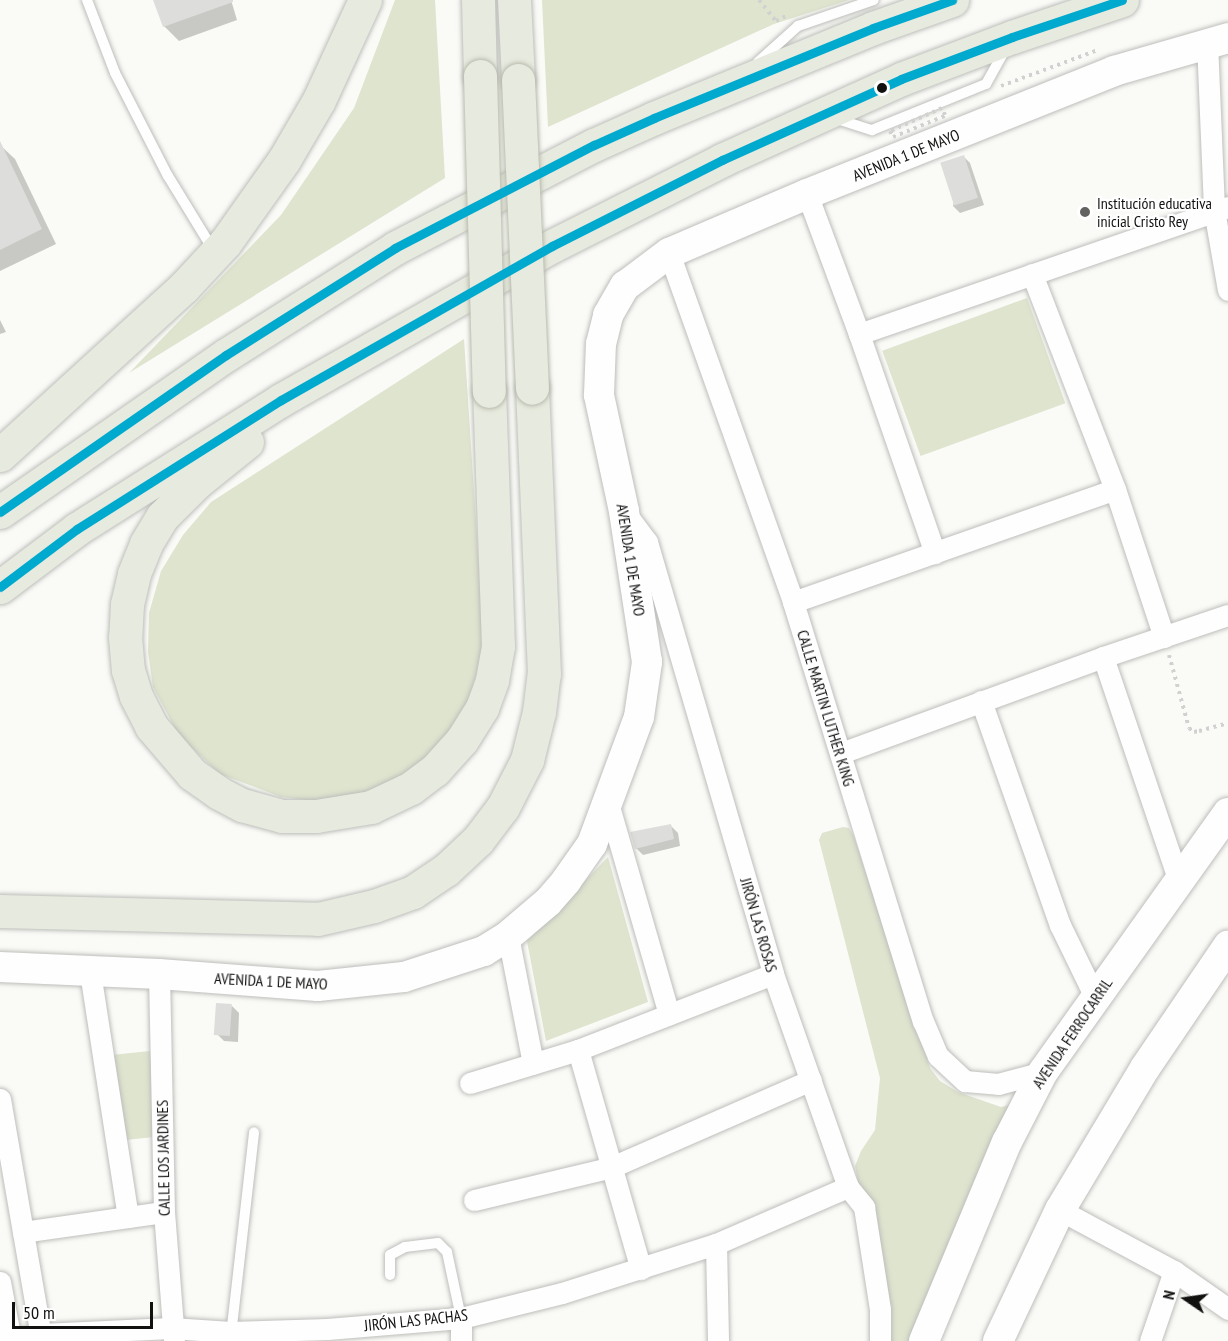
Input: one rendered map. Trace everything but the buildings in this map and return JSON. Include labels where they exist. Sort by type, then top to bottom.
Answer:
[{"type":"highway","points":[[0,455],[184,287],[216,253],[251,210],[319,100],[365,0]]},
{"type":"highway","points":[[281,400],[241,449],[196,483],[162,517],[146,543],[134,574],[127,604],[125,637],[128,669],[136,696],[151,726],[192,774],[219,793],[242,805],[282,816],[316,816],[371,807],[411,788],[435,770],[462,740],[482,708],[492,680],[498,646],[478,0]]},
{"type":"highway","points":[[0,911],[318,919],[374,906],[413,892],[446,870],[478,840],[502,807],[528,760],[539,712],[544,674],[514,0]]},
{"type":"highway","points":[[0,512],[226,355],[395,248],[594,145],[736,83],[873,28],[952,0]]},
{"type":"highway","points":[[0,587],[77,529],[281,400],[552,246],[722,160],[901,79],[1012,37],[1122,0]]},
{"type":"main road","name":"AVENIDA 1 DE MAYO","points":[[0,967],[159,974],[318,986],[404,977],[484,951],[508,936],[548,902],[592,844],[639,717],[647,662],[624,511],[599,395],[601,344],[609,315],[625,286],[669,253],[807,194],[1114,71],[1218,40]]},
{"type":"main road","name":"AVENIDA FERROCARRIL","points":[[924,1341],[1007,1142],[1043,1072],[1228,813]]},
{"type":"main road","points":[[998,1341],[1060,1210],[1145,1068],[1228,946]]},
{"type":"street","points":[[1218,40],[1221,208],[1228,290]]},
{"type":"street","points":[[807,194],[859,334],[935,553]]},
{"type":"street","points":[[859,334],[1221,208]]},
{"type":"street","name":"CALLE MARTIN LUTHER KING","points":[[669,253],[794,602],[923,1021],[938,1056],[965,1081],[998,1084],[1043,1072]]},
{"type":"street","points":[[1032,274],[1115,489],[1164,637]]},
{"type":"street","points":[[794,602],[1115,489]]},
{"type":"street","name":"JIRÓN LAS ROSAS","points":[[624,511],[647,542],[773,974],[848,1187],[864,1207],[871,1240],[880,1309],[880,1341]]},
{"type":"street","points":[[841,753],[1102,657],[1228,615]]},
{"type":"street","points":[[1102,657],[1179,882]]},
{"type":"street","points":[[981,701],[1060,925],[1095,997]]},
{"type":"street","points":[[608,803],[669,1014]]},
{"type":"street","points":[[508,936],[532,1064]]},
{"type":"street","points":[[90,972],[128,1217]]},
{"type":"street","name":"CALLE LOS JARDINES","points":[[159,974],[164,1212],[172,1334]]},
{"type":"street","points":[[470,1083],[578,1050],[773,974]]},
{"type":"street","points":[[578,1050],[641,1269]]},
{"type":"street","points":[[474,1200],[612,1167],[811,1080]]},
{"type":"street","points":[[0,1099],[42,1338]]},
{"type":"street","name":"JIRÓN LAS PACHAS","points":[[0,1340],[172,1334],[231,1336],[460,1318],[562,1293],[716,1244],[848,1187]]},
{"type":"street","points":[[1060,1210],[1174,1271],[1228,1310]]},
{"type":"street","points":[[23,1232],[164,1212]]},
{"type":"street","points":[[716,1244],[718,1341]]},
{"type":"street","points":[[1150,1341],[1174,1271]]},
{"type":"street","points":[[0,1282],[11,1341]]},
{"type":"street","points":[[460,1318],[461,1341]]},
{"type":"lane","points":[[87,0],[115,73],[168,176],[216,253]]},
{"type":"lane","points":[[736,83],[798,26],[874,0]]},
{"type":"lane","points":[[231,1336],[254,1132]]},
{"type":"lane","points":[[390,1275],[390,1255],[405,1247],[438,1243],[447,1252],[460,1318]]},
{"type":"path","points":[[759,0],[776,21]]},
{"type":"path","points":[[993,89],[1078,55],[1100,49]]},
{"type":"path","points":[[942,108],[946,115],[893,137],[890,131],[942,108]]},
{"type":"path","points":[[1164,637],[1189,728],[1194,732],[1228,723]]},
{"type":"green space","points":[[395,0],[435,0],[445,178],[129,373],[281,215],[354,108]]},
{"type":"green space","points":[[542,0],[849,0],[774,24],[548,127]]},
{"type":"green space","points":[[1027,298],[1065,403],[921,456],[882,351]]},
{"type":"green space","points":[[464,339],[484,644],[471,695],[458,721],[430,759],[378,790],[313,801],[281,797],[220,774],[179,736],[153,687],[148,652],[149,613],[161,571],[183,535],[211,502]]},
{"type":"green space","points":[[843,827],[849,828],[854,837],[930,1068],[940,1081],[958,1092],[1001,1107],[1021,1102],[919,1341],[889,1341],[855,1166],[861,1151],[875,1130],[880,1078],[819,840],[822,833]]},
{"type":"green space","points":[[608,857],[648,1002],[546,1041],[527,941]]},
{"type":"green space","points":[[150,1051],[159,1137],[118,1141],[109,1055]]},
{"type":"transit line","points":[[0,512],[226,355],[395,248],[594,145],[654,118],[873,28],[952,0]]},
{"type":"transit line","points":[[0,587],[77,529],[281,400],[552,246],[722,160],[901,79],[1012,37],[1122,0]]},
{"type":"place","name":"Institución educativa inicial Cristo Rey","points":[[1085,212]]}]
